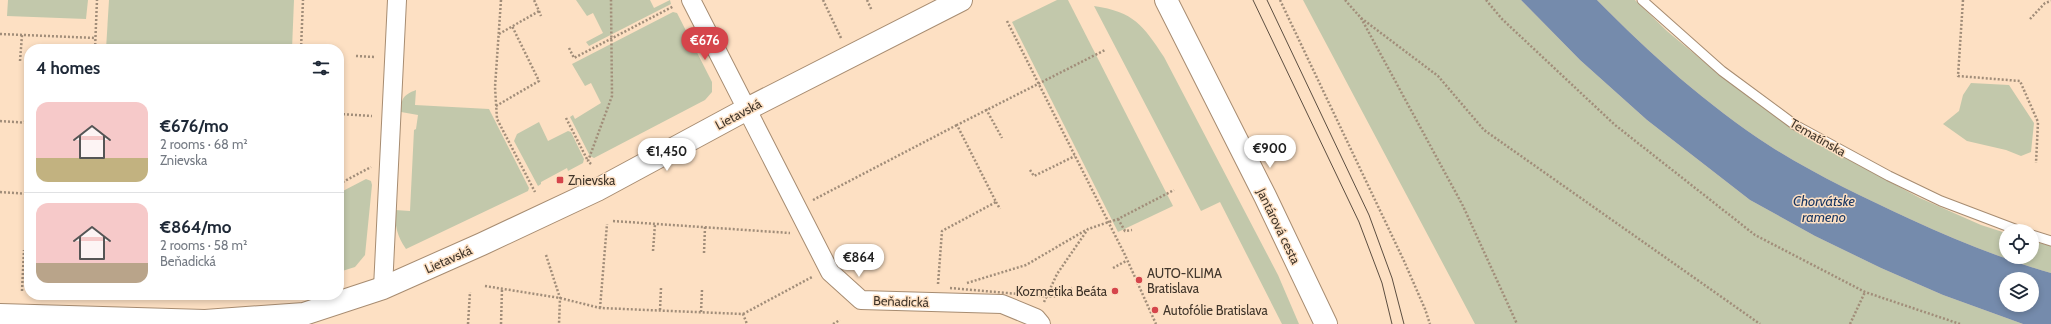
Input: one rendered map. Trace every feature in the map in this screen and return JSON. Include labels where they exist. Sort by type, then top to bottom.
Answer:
[{"type":"street","points":[[382,288],[397,0]]},
{"type":"street","name":"Lietavská","points":[[0,314],[205,321],[303,319],[382,288],[482,244],[597,190],[747,109],[961,0]]},
{"type":"street","points":[[1156,0],[1180,30]]},
{"type":"street","name":"Jantárová cesta","points":[[1166,0],[1265,196],[1326,324]]},
{"type":"street","points":[[684,2],[747,109]]},
{"type":"street","name":"Beňadická","points":[[747,109],[830,272],[861,300],[1002,304],[1039,321]]},
{"type":"lane","name":"Tematínska","points":[[1642,0],[1722,71],[1795,125],[1889,176],[1941,201],[2002,224]]},
{"type":"lane","points":[[2039,237],[2051,241]]},
{"type":"path","points":[[95,44],[97,0]]},
{"type":"path","points":[[301,44],[303,0]]},
{"type":"path","points":[[501,0],[495,87],[497,119],[535,192]]},
{"type":"path","points":[[534,0],[541,16]]},
{"type":"path","points":[[588,162],[612,96],[611,0]]},
{"type":"path","points":[[823,0],[850,56]]},
{"type":"path","points":[[867,0],[872,11]]},
{"type":"path","points":[[1280,0],[1404,261],[1430,324]]},
{"type":"path","points":[[1345,0],[1361,18],[1438,76],[1484,130],[1760,324]]},
{"type":"path","points":[[1486,0],[1502,19],[1615,125],[1755,235],[1865,292],[1960,324]]},
{"type":"path","points":[[1963,0],[1958,76],[2020,81],[2038,122],[2036,163]]},
{"type":"path","points":[[2030,19],[2045,3],[2051,1]]},
{"type":"path","points":[[569,48],[574,58],[684,2]]},
{"type":"path","points":[[498,34],[539,11]]},
{"type":"path","points":[[1361,18],[1463,206],[1517,324]]},
{"type":"path","points":[[1007,21],[1108,222],[1156,324]]},
{"type":"path","points":[[512,26],[540,85]]},
{"type":"path","points":[[0,34],[95,38]]},
{"type":"path","points":[[20,61],[22,35]]},
{"type":"path","points":[[811,201],[1104,50]]},
{"type":"path","points":[[356,56],[377,57]]},
{"type":"path","points":[[496,106],[539,81]]},
{"type":"path","points":[[986,110],[1002,138]]},
{"type":"path","points":[[344,114],[373,116]]},
{"type":"path","points":[[566,118],[588,162],[591,164]]},
{"type":"path","points":[[0,121],[24,122]]},
{"type":"path","points":[[957,125],[1000,209]]},
{"type":"path","points":[[1030,170],[1034,176],[1075,156]]},
{"type":"path","points":[[344,181],[372,166]]},
{"type":"path","points":[[1072,288],[1053,297],[950,288],[1026,266],[1088,229],[1118,219],[1174,190]]},
{"type":"path","points":[[0,192],[24,194]]},
{"type":"path","points":[[937,292],[942,231],[996,202]]},
{"type":"path","points":[[1118,219],[1125,231],[1132,230]]},
{"type":"path","points":[[613,221],[795,233]]},
{"type":"path","points":[[600,308],[607,224]]},
{"type":"path","points":[[653,251],[655,224]]},
{"type":"path","points":[[704,253],[705,227]]},
{"type":"path","points":[[1039,321],[1057,274],[1088,229]]},
{"type":"path","points":[[22,292],[24,250]]},
{"type":"path","points":[[546,255],[560,298],[559,324]]},
{"type":"path","points":[[1113,268],[1126,261]]},
{"type":"path","points":[[485,286],[560,298],[600,308],[743,314],[816,275]]},
{"type":"path","points":[[660,310],[661,288]]},
{"type":"path","points":[[501,324],[502,289]]},
{"type":"path","points":[[701,312],[702,290]]},
{"type":"path","points":[[468,324],[470,292]]},
{"type":"path","points":[[1850,324],[1865,292]]},
{"type":"path","points":[[743,314],[747,324]]},
{"type":"path","points":[[833,324],[840,320]]},
{"type":"green space","points":[[8,0],[88,0],[86,19],[7,16]]},
{"type":"green space","points":[[109,0],[294,0],[292,44],[106,44]]},
{"type":"green space","points":[[576,0],[650,0],[654,8],[670,0],[671,4],[589,46],[586,42],[603,33],[593,13],[587,16]]},
{"type":"green space","points":[[1057,0],[1068,0],[1173,206],[1118,232],[1012,22]]},
{"type":"green space","points":[[1303,0],[1521,0],[1580,60],[1647,120],[1750,200],[1815,236],[1881,268],[1943,295],[2023,324],[1475,324]]},
{"type":"green space","points":[[1597,0],[1635,0],[1667,31],[1709,66],[1806,137],[1920,198],[1981,225],[1999,231],[1999,256],[1927,227],[1874,202],[1839,185],[1770,146],[1702,96],[1638,40]]},
{"type":"green space","points":[[1094,6],[1119,12],[1128,16],[1143,28],[1164,57],[1278,275],[1299,324],[1282,324],[1220,202],[1201,211]]},
{"type":"green space","points":[[673,12],[677,13],[712,82],[712,92],[705,100],[594,158],[590,156],[570,117],[573,115],[575,119],[601,103],[591,83],[585,86],[572,64]]},
{"type":"green space","points":[[1971,83],[2009,85],[2034,123],[2031,152],[2021,156],[2006,150],[1967,141],[1943,124],[1959,111],[1963,95]]},
{"type":"green space","points":[[416,90],[415,105],[489,109],[529,188],[528,191],[406,249],[400,240],[397,231],[395,210],[410,211],[414,130],[416,129],[418,115],[401,112],[401,108],[404,98]]},
{"type":"green space","points":[[539,122],[548,141],[568,131],[571,132],[584,159],[583,163],[568,171],[567,168],[541,182],[538,186],[514,141],[517,134]]},
{"type":"green space","points":[[366,179],[371,181],[372,185],[365,255],[355,267],[344,270],[344,190]]},
{"type":"green space","points":[[2039,243],[2051,246],[2051,273],[2022,264],[2039,264]]},
{"type":"water","name":"Chorvátske rameno","points":[[1521,0],[1597,0],[1658,59],[1680,78],[1724,113],[1770,146],[1839,185],[1874,202],[1927,227],[1999,256],[1999,264],[2022,264],[2051,273],[2051,324],[2023,324],[1943,295],[1881,268],[1815,236],[1750,200],[1647,120],[1580,60]]},
{"type":"tram line","points":[[1253,0],[1359,222],[1382,283],[1392,324]]},
{"type":"tram line","points":[[1267,0],[1369,215],[1392,278],[1404,324]]},
{"type":"place","name":"Znievska","points":[[560,180]]},
{"type":"place","name":"AUTO-KLIMA Bratislava","points":[[1139,280]]},
{"type":"place","name":"Kozmetika Beáta","points":[[1115,291]]},
{"type":"place","name":"Autofólie Bratislava","points":[[1155,310]]}]
